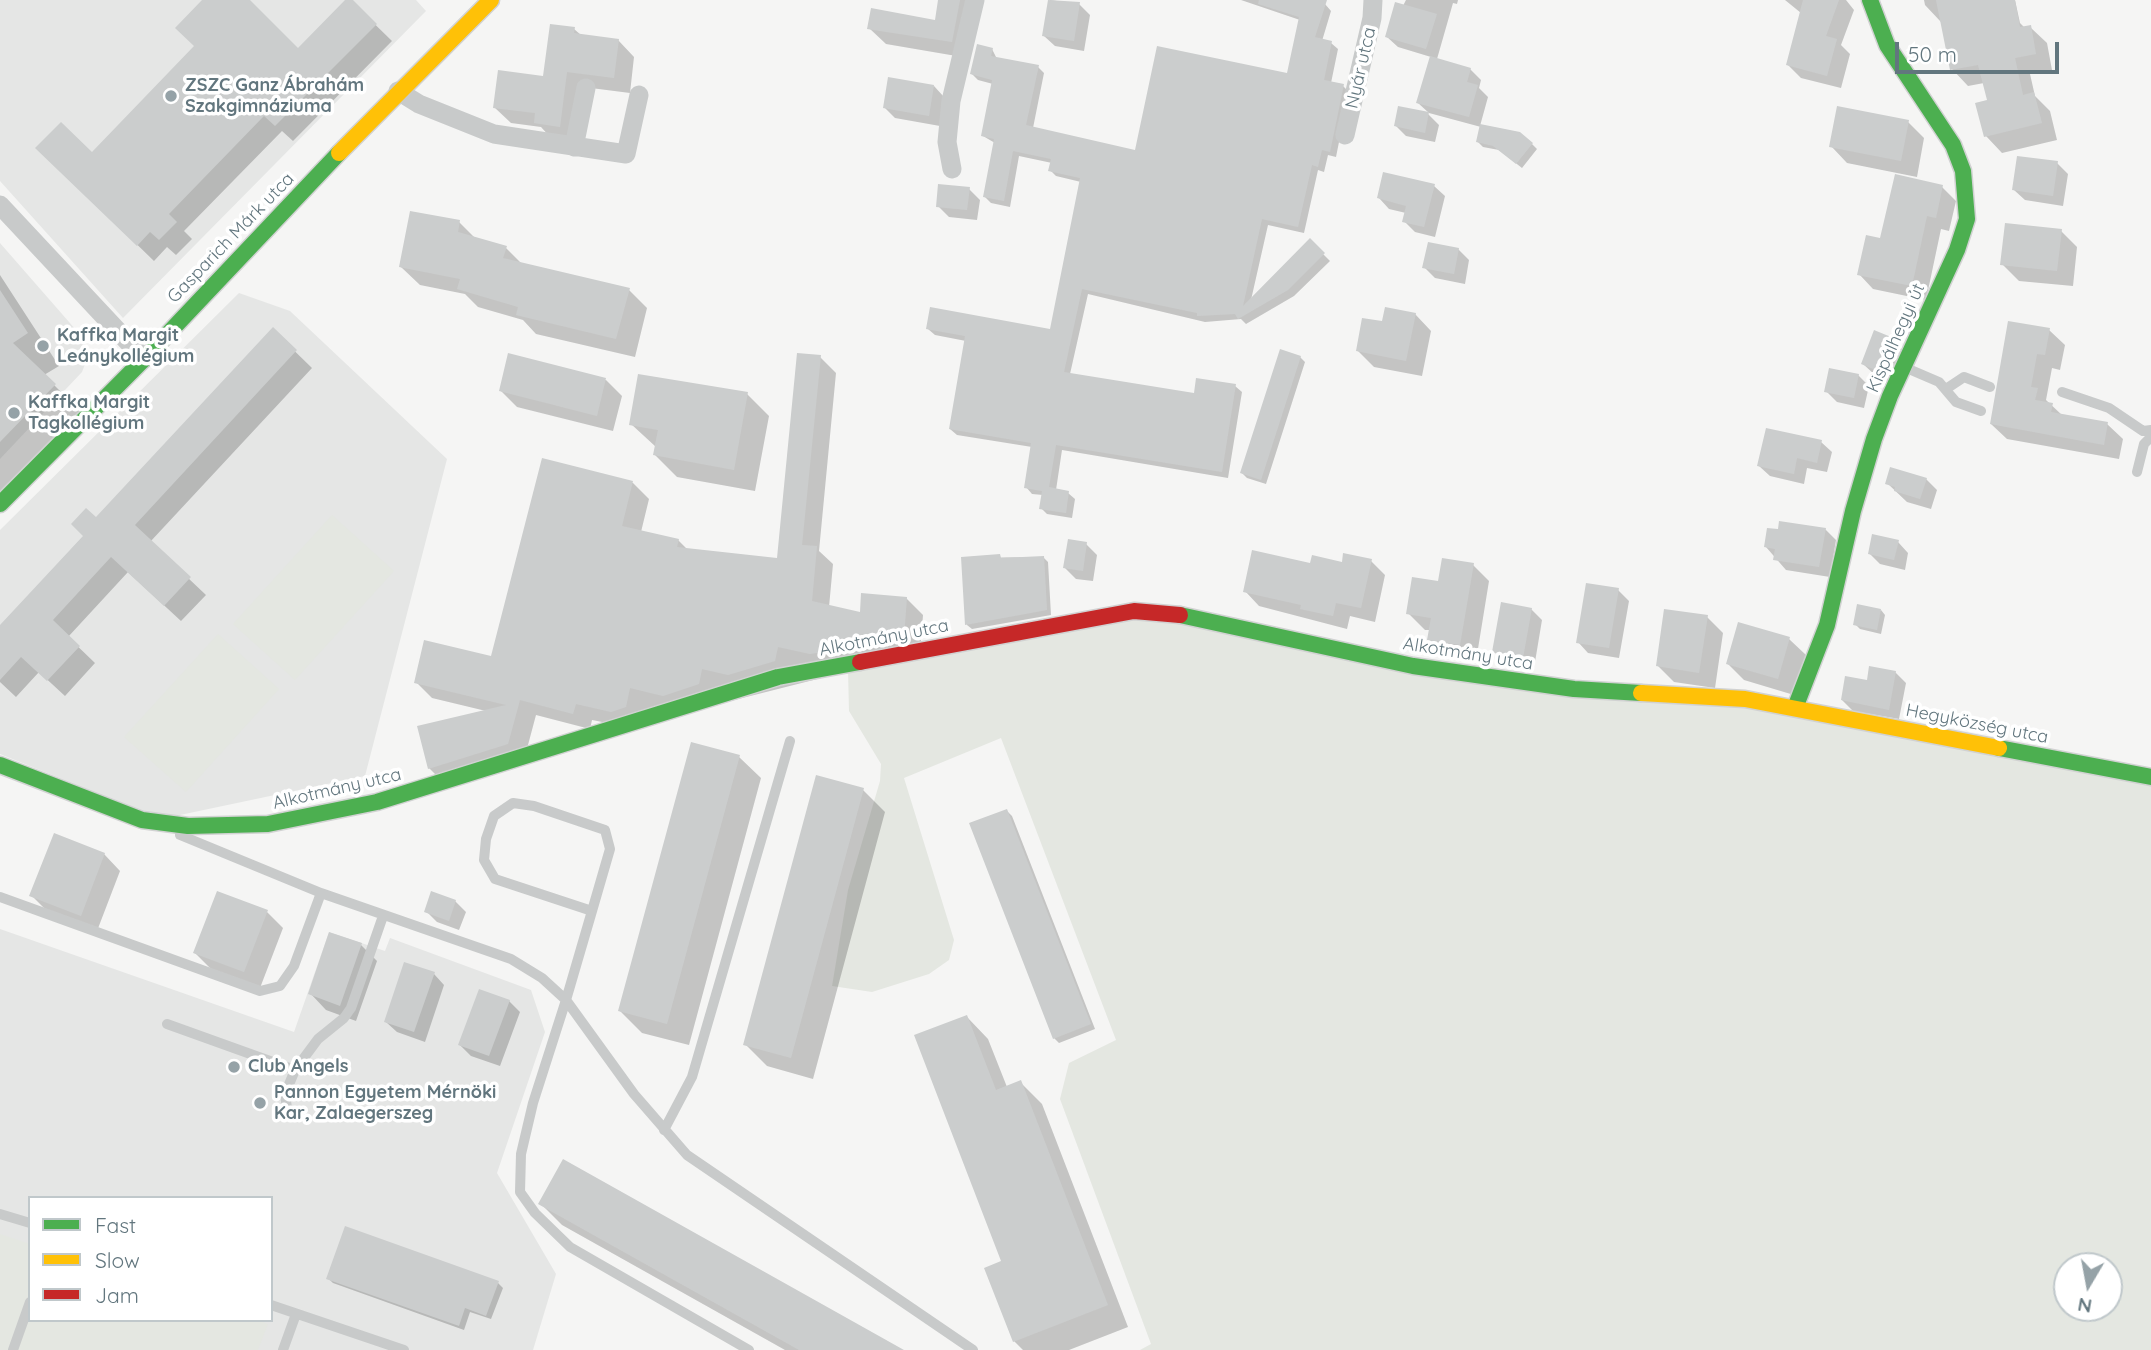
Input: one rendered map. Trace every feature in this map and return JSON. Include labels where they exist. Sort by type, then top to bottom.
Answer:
[{"type":"street","name":"Gasparich Márk utca","points":[[0,504],[144,359],[398,91],[491,0]]},
{"type":"street","points":[[952,169],[947,142],[951,101],[975,0]]},
{"type":"street","name":"Nyár utca","points":[[1345,135],[1373,0]]},
{"type":"street","name":"Kispálhegyi út","points":[[1796,708],[1827,625],[1867,461],[1903,367],[1957,250],[1967,219],[1963,172],[1953,145],[1887,45],[1870,0]]},
{"type":"street","points":[[574,147],[586,88]]},
{"type":"street","points":[[398,91],[419,104],[494,134],[626,154],[639,95]]},
{"type":"street","points":[[0,205],[144,359]]},
{"type":"street","name":"Alkotmány utca","points":[[0,765],[142,820],[228,828],[324,815],[402,794],[778,677],[1134,611],[1196,617],[1413,666],[1500,680],[1574,689],[1745,699],[1796,708]]},
{"type":"street","name":"Hegyközség utca","points":[[1796,708],[2151,777]]},
{"type":"lane","points":[[1903,367],[1940,382],[1956,402],[1981,411]]},
{"type":"lane","points":[[1947,389],[1965,377],[1990,387]]},
{"type":"lane","points":[[2062,391],[2109,408],[2143,431],[2151,430]]},
{"type":"lane","points":[[2137,472],[2144,444],[2151,437]]},
{"type":"lane","points":[[664,1130],[692,1077],[790,741]]},
{"type":"lane","points":[[592,911],[495,879],[484,860],[486,839],[494,816],[513,803],[534,806],[606,830],[610,849],[592,911],[566,1000],[533,1103],[522,1154],[520,1192],[535,1213],[570,1247],[749,1350]]},
{"type":"lane","points":[[142,820],[321,893],[511,959],[542,978],[566,1000],[664,1130],[687,1155],[973,1350]]},
{"type":"lane","points":[[0,897],[260,991],[280,986],[294,966],[321,893]]},
{"type":"lane","points":[[287,1108],[285,1094],[295,1070],[318,1039],[344,1018],[351,1008],[383,916]]},
{"type":"lane","points":[[167,1024],[295,1070]]},
{"type":"lane","points":[[0,1214],[28,1222]]},
{"type":"lane","points":[[273,1306],[404,1350]]},
{"type":"lane","points":[[13,1350],[28,1309]]},
{"type":"lane","points":[[283,1350],[296,1314]]},
{"type":"shaded area","name":"ZSZC Ganz Ábrahám Szakgimnáziuma","points":[[0,0],[416,0],[426,11],[123,318],[0,181]]},
{"type":"shaded area","name":"Kaffka Margit Leánykollégium","points":[[0,243],[83,338],[89,354],[82,372],[0,459]]},
{"type":"shaded area","points":[[239,293],[290,311],[447,459],[365,776],[161,819],[0,754],[0,530]]},
{"type":"shaded area","points":[[332,515],[394,571],[295,680],[233,624]]},
{"type":"shaded area","points":[[1150,617],[1767,711],[2151,784],[2151,1350],[1140,1350],[1151,1344],[1060,1099],[1069,1063],[1116,1040],[1001,738],[904,778],[954,940],[949,960],[929,974],[872,992],[832,986],[848,890],[880,781],[881,764],[849,711],[848,670]]},
{"type":"shaded area","points":[[218,634],[279,689],[186,792],[124,737]]},
{"type":"shaded area","name":"Pannon Egyetem Mérnöki Kar, Zalaegerszeg","points":[[0,929],[294,1032],[329,932],[385,951],[390,938],[531,990],[545,1032],[497,1173],[556,1274],[533,1350],[0,1350]]},
{"type":"shaded area","points":[[0,1234],[28,1243],[28,1322],[268,1324],[258,1350],[0,1350]]},
{"type":"building","points":[[202,0],[250,0],[298,48],[345,0],[353,0],[377,24],[275,126],[264,116],[169,214],[177,222],[159,240],[150,232],[137,246],[35,148],[61,122],[92,152],[194,46],[175,28]]},
{"type":"building","points":[[938,0],[960,0],[952,42],[867,29],[871,8],[935,20]]},
{"type":"building","points":[[1048,0],[1080,2],[1074,41],[1042,36]]},
{"type":"building","points":[[1259,0],[1327,0],[1315,37],[1332,41],[1324,80],[1344,84],[1330,152],[1322,150],[1318,167],[1312,165],[1298,227],[1262,219],[1243,306],[1310,238],[1325,253],[1288,290],[1238,319],[1235,314],[1197,316],[1197,313],[1082,289],[1064,372],[1194,393],[1196,378],[1236,384],[1222,472],[1056,445],[1049,487],[1069,491],[1066,513],[1039,509],[1042,491],[1024,488],[1031,443],[949,429],[965,336],[926,329],[930,307],[1050,329],[1080,178],[1048,171],[1051,159],[1013,151],[1004,201],[983,197],[994,139],[981,136],[992,80],[970,74],[977,44],[993,48],[991,56],[1039,65],[1026,125],[1135,150],[1157,46],[1287,73],[1299,17],[1258,4]]},
{"type":"building","points":[[1803,0],[1839,0],[1826,36],[1837,39],[1827,76],[1786,65]]},
{"type":"building","points":[[1936,0],[2015,0],[2020,27],[2031,25],[2036,54],[2015,58],[2023,95],[2034,92],[2042,123],[1984,137],[1975,103],[1987,100],[1978,65],[1950,70]]},
{"type":"building","points":[[1395,2],[1437,14],[1426,49],[1385,37]]},
{"type":"building","points":[[550,24],[575,27],[574,33],[619,39],[614,78],[567,72],[560,127],[534,123],[535,113],[493,108],[498,70],[543,76]]},
{"type":"building","points":[[1430,56],[1471,68],[1467,82],[1478,85],[1469,117],[1416,103]]},
{"type":"building","points":[[888,77],[934,85],[929,116],[883,108]]},
{"type":"building","points":[[1398,106],[1429,112],[1425,133],[1394,126]]},
{"type":"building","points":[[1837,106],[1909,120],[1901,161],[1829,147]]},
{"type":"building","points":[[1480,124],[1520,132],[1533,143],[1516,164],[1493,146],[1476,142]]},
{"type":"building","points":[[2017,156],[2058,161],[2053,196],[2012,190]]},
{"type":"building","points":[[1383,172],[1435,184],[1424,227],[1402,222],[1406,206],[1377,198]]},
{"type":"building","points":[[1895,174],[1943,185],[1936,218],[1927,216],[1912,286],[1857,275],[1866,235],[1880,238]]},
{"type":"building","points":[[938,184],[970,187],[967,210],[936,207]]},
{"type":"building","points":[[410,211],[460,220],[458,232],[507,246],[503,258],[630,288],[616,339],[516,315],[518,307],[457,289],[460,279],[399,267]]},
{"type":"building","points":[[2005,223],[2062,229],[2057,271],[2000,265]]},
{"type":"building","points":[[1428,242],[1459,248],[1454,274],[1422,268]]},
{"type":"building","name":"Kaffka Margit Tagkollégium","points":[[0,290],[28,333],[13,343],[56,384],[0,442]]},
{"type":"building","points":[[1385,307],[1416,313],[1406,361],[1356,351],[1362,318],[1382,321]]},
{"type":"building","points":[[2008,321],[2050,328],[2045,355],[2037,354],[2031,387],[2038,388],[2035,400],[2053,403],[2051,412],[2108,422],[2104,445],[1990,424]]},
{"type":"building","points":[[273,327],[297,350],[135,525],[191,577],[164,606],[111,557],[53,620],[80,646],[47,681],[21,657],[0,680],[0,625],[83,536],[71,524],[86,508],[96,517]]},
{"type":"building","points":[[1874,330],[1891,337],[1878,371],[1861,364]]},
{"type":"building","points":[[1280,349],[1301,356],[1261,480],[1240,473]]},
{"type":"building","points":[[508,353],[606,378],[597,416],[499,391]]},
{"type":"building","points":[[797,353],[821,355],[802,545],[817,546],[812,601],[860,612],[861,593],[907,597],[904,637],[845,648],[829,646],[828,651],[810,654],[778,647],[775,661],[728,675],[702,669],[699,684],[663,696],[630,688],[626,707],[611,712],[576,704],[573,714],[520,700],[508,744],[428,769],[417,726],[506,705],[414,683],[424,640],[491,656],[542,458],[633,481],[622,526],[679,539],[677,547],[777,558]]},
{"type":"building","points":[[1829,368],[1859,374],[1854,398],[1824,392]]},
{"type":"building","points":[[638,374],[748,392],[734,470],[653,455],[658,430],[629,425]]},
{"type":"building","points":[[1766,428],[1822,440],[1817,463],[1797,458],[1794,474],[1757,466]]},
{"type":"building","points":[[1890,467],[1927,478],[1920,499],[1894,491],[1895,487],[1885,484]]},
{"type":"building","points":[[1779,521],[1826,528],[1819,567],[1773,560],[1775,549],[1764,547],[1767,528],[1778,529]]},
{"type":"building","points":[[1872,534],[1899,540],[1894,560],[1868,554]]},
{"type":"building","points":[[1068,539],[1087,542],[1083,571],[1063,568]]},
{"type":"building","points":[[1252,550],[1310,563],[1312,555],[1342,562],[1343,553],[1372,559],[1361,608],[1336,603],[1333,616],[1300,609],[1301,605],[1243,592]]},
{"type":"building","points":[[1000,554],[1001,558],[1044,556],[1047,610],[965,625],[961,557]]},
{"type":"building","points":[[1442,558],[1474,563],[1460,645],[1427,640],[1431,618],[1406,614],[1412,577],[1438,581]]},
{"type":"building","points":[[1586,583],[1619,588],[1609,648],[1576,643]]},
{"type":"building","points":[[1501,602],[1532,608],[1523,658],[1492,652]]},
{"type":"building","points":[[1857,604],[1881,609],[1877,630],[1853,625]]},
{"type":"building","points":[[1664,609],[1708,615],[1699,673],[1656,666]]},
{"type":"building","points":[[1738,622],[1790,637],[1778,679],[1726,664]]},
{"type":"building","points":[[1869,666],[1896,671],[1889,710],[1841,700],[1845,676],[1867,680]]},
{"type":"building","points":[[691,742],[740,755],[667,1024],[618,1011]]},
{"type":"building","points":[[816,775],[864,788],[791,1058],[743,1045]]},
{"type":"building","points":[[1007,809],[1091,1024],[1053,1039],[969,823]]},
{"type":"building","points":[[54,833],[105,853],[81,916],[29,896]]},
{"type":"building","points":[[217,891],[268,910],[244,972],[193,953]]},
{"type":"building","points":[[431,891],[456,900],[449,921],[424,912]]},
{"type":"building","points":[[329,932],[362,943],[340,1006],[308,994]]},
{"type":"building","points":[[404,962],[435,972],[414,1032],[384,1022]]},
{"type":"building","points":[[479,989],[510,1000],[489,1056],[458,1045]]},
{"type":"building","points":[[967,1015],[996,1090],[1021,1080],[1108,1305],[1013,1342],[984,1268],[1001,1261],[914,1035]]},
{"type":"building","points":[[563,1159],[904,1350],[799,1350],[538,1204]]},
{"type":"building","points":[[345,1226],[499,1281],[486,1316],[465,1308],[459,1326],[326,1279]]},
{"type":"traffic: fast","points":[[1795,708],[1827,625],[1853,511],[1874,439],[1890,396],[1957,250],[1967,219],[1963,171],[1953,145],[1887,45],[1870,0]]},
{"type":"traffic: fast","points":[[0,504],[144,359],[339,153]]},
{"type":"traffic: fast","points":[[1180,615],[1413,666],[1574,689],[1641,693]]},
{"type":"traffic: fast","points":[[0,765],[142,820],[188,826],[268,824],[377,802],[778,677],[860,662]]},
{"type":"traffic: fast","points":[[1999,748],[2151,777]]},
{"type":"traffic: slow","points":[[339,153],[491,0]]},
{"type":"traffic: slow","points":[[1641,693],[1745,699],[1999,748]]},
{"type":"traffic: jam","points":[[860,662],[1134,611],[1180,615]]},
{"type":"place","name":"ZSZC Ganz Ábrahám Szakgimnáziuma","points":[[171,96]]},
{"type":"place","name":"Kaffka Margit Leánykollégium","points":[[43,346]]},
{"type":"place","name":"Kaffka Margit Tagkollégium","points":[[14,413]]},
{"type":"place","name":"Club Angels","points":[[234,1067]]},
{"type":"place","name":"Pannon Egyetem Mérnöki Kar, Zalaegerszeg","points":[[260,1103]]}]
